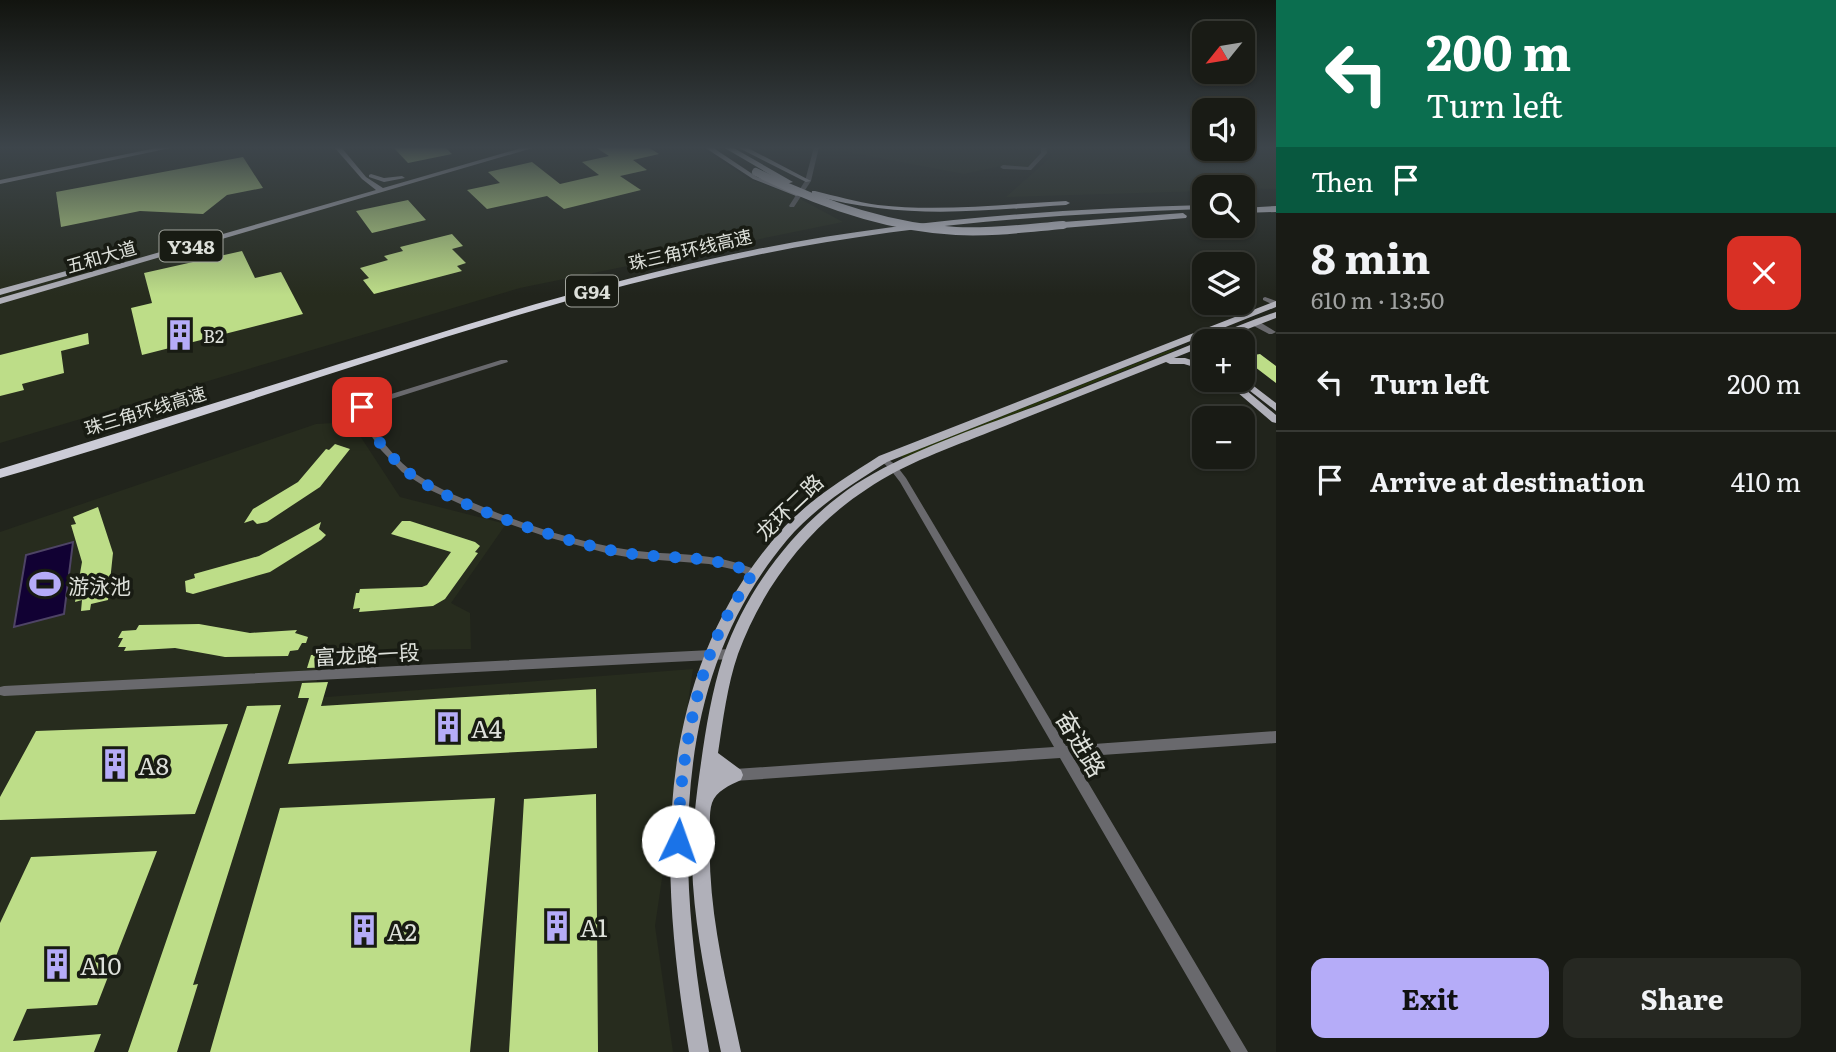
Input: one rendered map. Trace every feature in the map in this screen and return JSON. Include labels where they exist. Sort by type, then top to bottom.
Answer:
[{"type":"highway","points":[[814,196],[913,226],[971,231],[1192,215]]},
{"type":"highway","points":[[826,196],[862,206],[909,211],[1103,202],[1192,203]]},
{"type":"highway","points":[[1255,202],[1276,202]]},
{"type":"highway","name":"珠三角环线高速","points":[[0,464],[539,299],[678,263],[798,239],[920,220],[1057,208],[1192,203]]},
{"type":"highway","name":"珠三角环线高速","points":[[0,474],[545,304],[694,265],[803,243],[933,225],[1192,204]]},
{"type":"highway","points":[[1255,209],[1276,208]]},
{"type":"main road","name":"五和大道","points":[[0,292],[341,196]]},
{"type":"main road","name":"五和大道","points":[[0,301],[347,196]]},
{"type":"main road","name":"龙环二路","points":[[1227,329],[1276,304]]},
{"type":"main road","name":"龙环二路","points":[[1242,329],[1276,315]]},
{"type":"main road","name":"龙环二路","points":[[731,1052],[710,947],[702,878],[702,821],[716,716],[732,654],[757,601],[791,550],[832,508],[889,463],[1192,347]]},
{"type":"main road","name":"龙环二路","points":[[699,1052],[683,943],[678,878],[678,822],[694,718],[710,655],[727,617],[753,573],[778,541],[838,486],[889,463],[1192,347]]},
{"type":"main road","points":[[1152,364],[1179,360],[1192,364]]},
{"type":"main road","points":[[1244,392],[1276,420]]},
{"type":"main road","points":[[1250,392],[1276,408]]},
{"type":"main road","points":[[705,797],[718,783],[735,775],[710,757]]},
{"type":"street","points":[[792,206],[798,196]]},
{"type":"street","points":[[1265,299],[1276,304]]},
{"type":"street","points":[[1255,323],[1272,332]]},
{"type":"street","points":[[504,362],[359,410],[365,422],[406,471],[450,496],[594,546],[632,554],[708,559],[730,563],[753,573]]},
{"type":"street","name":"奋进路","points":[[889,463],[1240,1052]]},
{"type":"street","name":"富龙路一段","points":[[1,692],[732,654]]},
{"type":"street","points":[[735,775],[1276,737]]},
{"type":"shaded area","points":[[0,196],[795,196],[843,222],[520,288],[0,443]]},
{"type":"shaded area","points":[[351,422],[400,497],[506,524],[451,603],[470,613],[471,649],[322,651],[314,698],[693,669],[655,926],[673,1052],[0,1052],[0,532],[316,424]]},
{"type":"shaded area","name":"游泳池","points":[[73,542],[64,614],[14,627],[26,555]]},
{"type":"green space","points":[[1175,350],[903,458],[901,456]]},
{"type":"building","points":[[57,196],[226,196],[203,214],[140,211],[61,227]]},
{"type":"building","points":[[473,196],[547,196],[487,209]]},
{"type":"building","points":[[547,196],[616,196],[564,209]]},
{"type":"building","points":[[408,200],[426,220],[372,233],[356,211]]},
{"type":"building","points":[[452,234],[463,246],[452,249],[466,263],[457,266],[462,271],[374,294],[363,280],[369,278],[360,268],[388,260],[384,256],[403,251],[400,247]]},
{"type":"building","name":"B2","points":[[242,251],[255,278],[281,272],[303,314],[142,355],[131,308],[152,303],[144,273]]},
{"type":"building","points":[[88,333],[89,344],[61,351],[64,373],[22,384],[24,390],[0,396],[0,355]]},
{"type":"building","points":[[1260,354],[1276,366],[1276,383],[1255,367],[1255,355]]},
{"type":"building","points":[[335,444],[350,449],[320,487],[267,522],[257,524],[253,520],[244,523],[253,509],[298,482],[326,449],[329,450]]},
{"type":"building","points":[[98,507],[113,553],[108,600],[91,604],[90,610],[81,611],[82,600],[75,602],[82,562],[71,525],[76,524],[73,517]]},
{"type":"building","points":[[402,521],[410,521],[475,542],[480,546],[475,552],[478,553],[445,599],[433,606],[359,612],[360,608],[353,609],[356,593],[359,593],[360,589],[427,585],[451,552],[391,534]]},
{"type":"building","points":[[321,522],[319,529],[326,535],[321,540],[270,572],[193,594],[186,592],[185,581],[195,578],[194,574],[259,556]]},
{"type":"building","points":[[199,624],[250,633],[297,630],[295,633],[308,637],[306,643],[302,643],[298,650],[290,651],[288,656],[225,657],[175,648],[124,651],[126,647],[118,647],[123,638],[118,638],[122,631],[136,630],[139,625]]},
{"type":"building","points":[[336,654],[332,667],[307,668],[311,655]]},
{"type":"building","name":"A4","points":[[328,682],[321,706],[596,689],[597,748],[288,764],[309,698],[298,698],[302,683]]},
{"type":"building","points":[[281,705],[193,985],[198,984],[177,1052],[128,1052],[247,706]]},
{"type":"building","name":"A8","points":[[228,724],[195,814],[0,820],[0,797],[36,731]]},
{"type":"building","name":"A1","points":[[596,794],[598,1052],[509,1052],[524,799]]},
{"type":"building","name":"A2","points":[[495,798],[470,1052],[210,1052],[280,808]]},
{"type":"building","name":"A10","points":[[157,851],[97,1005],[27,1009],[13,1041],[101,1034],[94,1052],[0,1052],[0,923],[31,857]]},
{"type":"place","name":"B2","points":[[180,335]]},
{"type":"place","name":"游泳池","points":[[45,584]]},
{"type":"place","name":"A4","points":[[448,727]]},
{"type":"place","name":"A8","points":[[115,764]]},
{"type":"place","name":"A1","points":[[557,926]]},
{"type":"place","name":"A2","points":[[364,930]]},
{"type":"place","name":"A10","points":[[57,964]]},
{"type":"route","points":[[362,407],[359,410],[365,422],[406,471],[450,496],[507,519],[594,546],[632,554],[708,559],[730,563],[753,573],[714,644],[704,677],[689,741],[678,841]]}]
